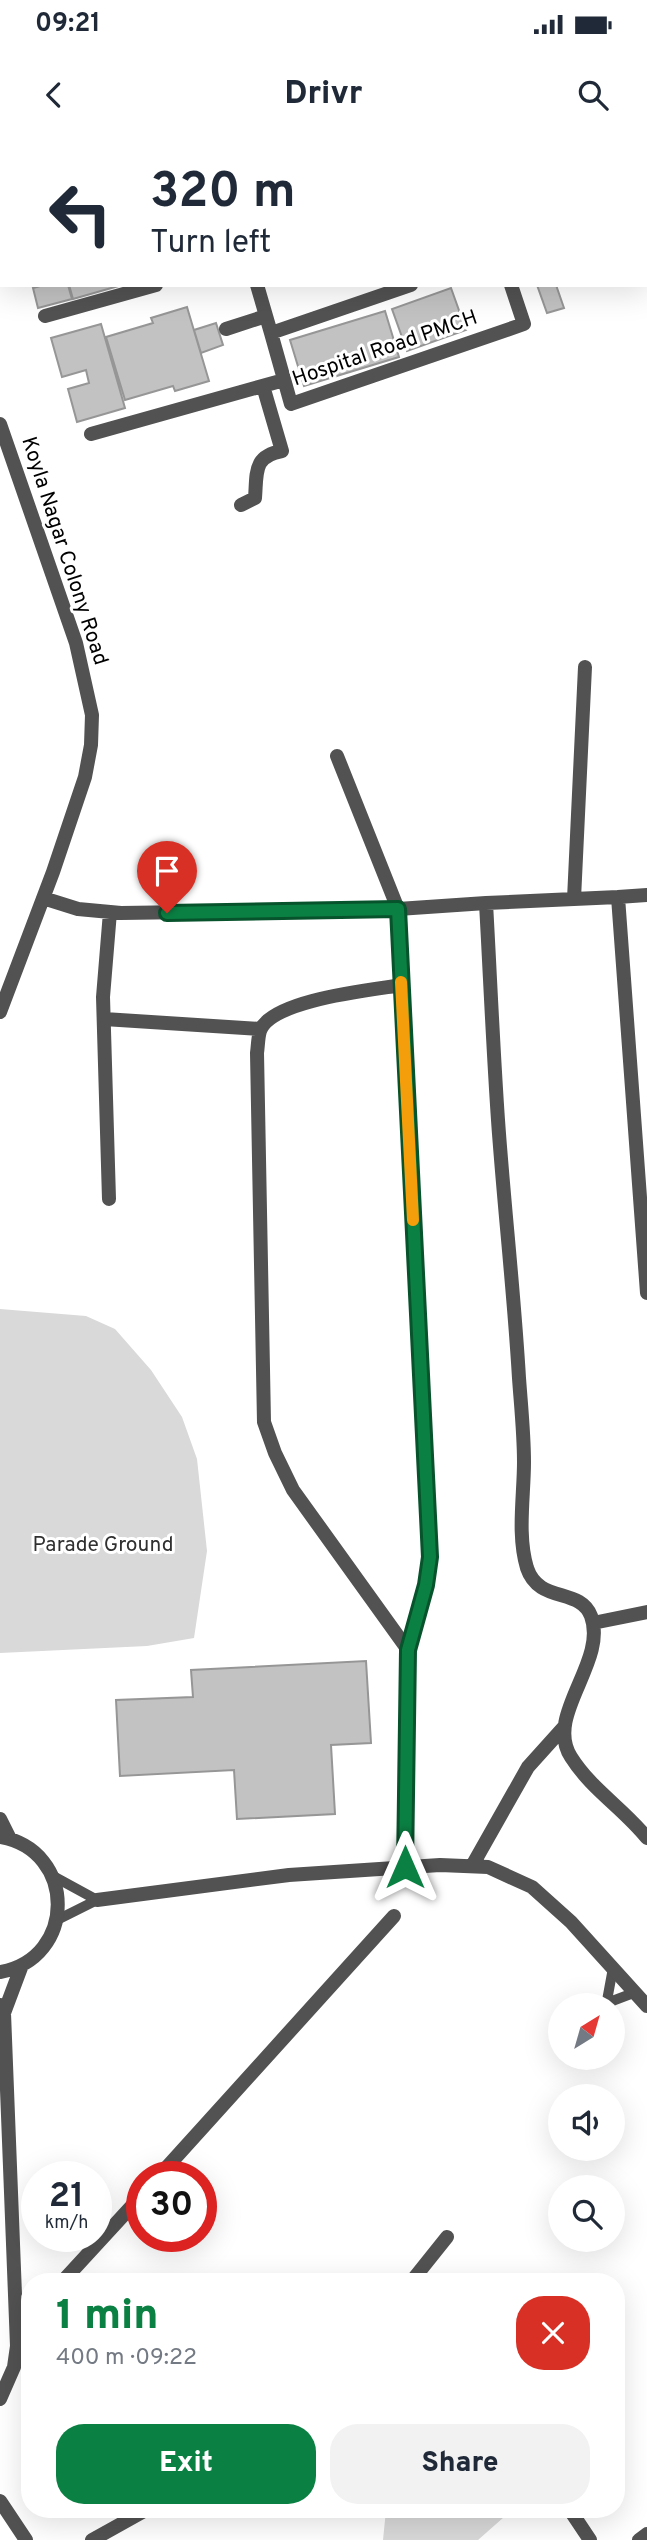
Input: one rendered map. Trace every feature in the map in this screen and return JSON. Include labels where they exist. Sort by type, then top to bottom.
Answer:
[{"type":"street","points":[[45,316],[149,287]]},
{"type":"street","name":"Hospital Road PMCH","points":[[258,287],[291,404],[524,324],[512,287]]},
{"type":"street","points":[[271,333],[405,287]]},
{"type":"street","points":[[226,329],[266,316]]},
{"type":"street","points":[[91,434],[284,380]]},
{"type":"street","points":[[241,505],[255,498],[257,469],[262,458],[282,451],[263,386]]},
{"type":"street","name":"Koyla Nagar Colony Road","points":[[0,424],[76,643],[92,715],[91,745],[85,777],[0,1012]]},
{"type":"street","points":[[574,898],[585,667]]},
{"type":"street","points":[[337,756],[398,909],[430,1557],[426,1585],[408,1650],[405,1867]]},
{"type":"street","points":[[43,898],[78,909],[110,912],[214,913],[398,909],[647,895]]},
{"type":"street","points":[[618,897],[647,1293]]},
{"type":"street","points":[[472,1866],[528,1767],[564,1727],[590,1658],[594,1630],[590,1613],[581,1603],[546,1591],[536,1583],[528,1570],[523,1546],[524,1458],[516,1321],[498,1120],[486,903]]},
{"type":"street","points":[[109,1199],[103,968],[110,912]]},
{"type":"street","points":[[401,985],[301,1003],[276,1013],[260,1029],[257,1053],[264,1422],[293,1490],[408,1650]]},
{"type":"street","points":[[104,1019],[260,1029]]},
{"type":"street","points":[[593,1623],[647,1612]]},
{"type":"street","points":[[564,1727],[565,1744],[571,1758],[647,1838]]},
{"type":"street","points":[[0,1819],[5,1838],[28,1847],[42,1860],[52,1877],[59,1905],[50,1938],[38,1954],[22,1965],[0,1972]]},
{"type":"street","points":[[97,1900],[289,1875],[405,1867],[488,1867],[532,1887],[571,1922],[647,2006]]},
{"type":"street","points":[[172,2161],[394,1916]]},
{"type":"street","points":[[0,2399],[14,2367],[16,2333],[2,2009],[22,1965]]},
{"type":"street","points":[[70,2273],[126,2212]]},
{"type":"street","points":[[418,2273],[447,2237]]},
{"type":"street","points":[[16,2333],[21,2328]]},
{"type":"street","points":[[0,2501],[26,2540]]},
{"type":"street","points":[[92,2540],[132,2518]]},
{"type":"street","points":[[575,2518],[590,2540]]},
{"type":"street","points":[[639,2540],[647,2534]]},
{"type":"lane","points":[[52,1877],[97,1900]]},
{"type":"lane","points":[[57,1920],[97,1900]]},
{"type":"lane","points":[[608,1993],[613,1968]]},
{"type":"lane","points":[[625,1996],[636,1992]]},
{"type":"green space","name":"Parade Ground","points":[[0,1309],[86,1316],[115,1329],[151,1370],[182,1417],[197,1459],[207,1551],[194,1638],[147,1646],[0,1653]]},
{"type":"green space","points":[[385,2518],[503,2518],[478,2540],[383,2540]]},
{"type":"building","points":[[69,287],[72,299],[38,308],[33,288]]},
{"type":"building","points":[[70,287],[115,287],[73,299]]},
{"type":"building","points":[[538,287],[557,287],[564,308],[547,313]]},
{"type":"building","points":[[451,288],[466,330],[407,351],[392,309]]},
{"type":"building","points":[[187,307],[209,381],[175,391],[173,386],[125,400],[106,337],[153,323],[151,318]]},
{"type":"building","points":[[385,311],[399,357],[304,386],[290,340]]},
{"type":"building","points":[[216,323],[223,345],[201,353],[194,330]]},
{"type":"building","points":[[101,324],[125,408],[77,422],[68,389],[89,383],[86,370],[62,377],[51,338]]},
{"type":"building","points":[[366,1661],[371,1743],[331,1745],[335,1814],[237,1819],[234,1770],[120,1776],[116,1700],[193,1697],[191,1670]]},
{"type":"slow traffic","points":[[401,982],[413,1220]]},
{"type":"route","points":[[167,913],[398,909],[430,1557],[426,1585],[408,1650],[405,1867]]}]
